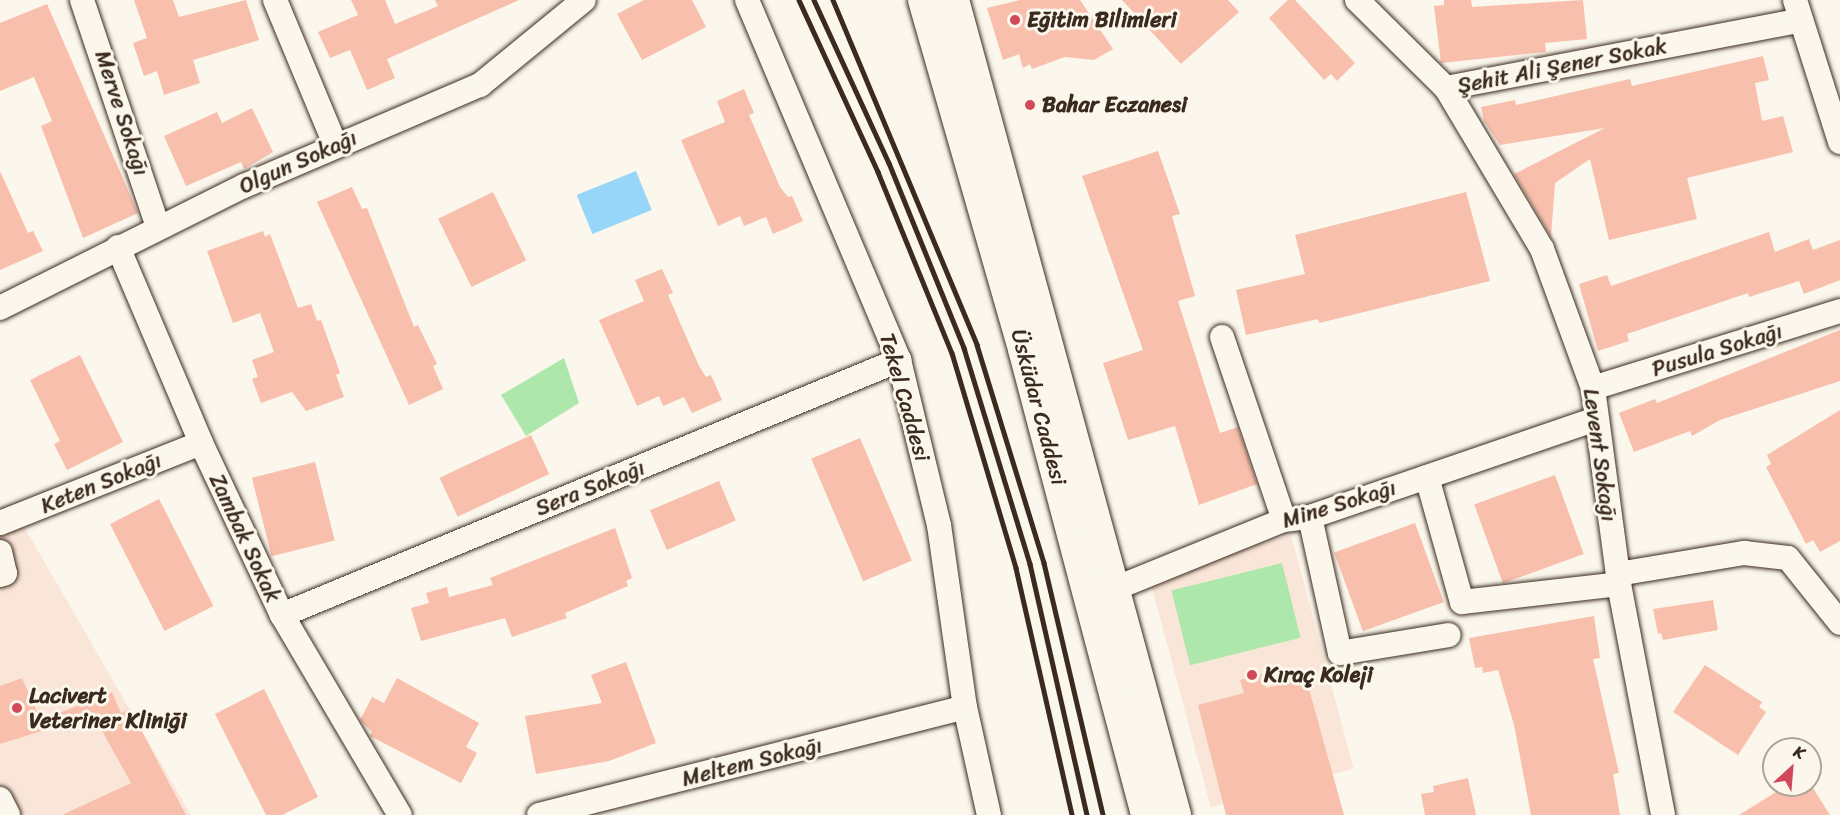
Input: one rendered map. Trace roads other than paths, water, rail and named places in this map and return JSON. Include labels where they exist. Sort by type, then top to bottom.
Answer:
[{"type":"main road","name":"Üsküdar Caddesi","points":[[924,0],[1024,349],[1101,594],[1176,815]]},
{"type":"main road","name":"Üsküdar Caddesi","points":[[953,0],[1101,594],[1147,815]]},
{"type":"street","name":"Merve Sokağı","points":[[82,0],[158,227]]},
{"type":"street","points":[[275,0],[335,144]]},
{"type":"street","name":"Olgun Sokağı","points":[[0,308],[158,227],[335,144],[480,85],[584,0]]},
{"type":"street","name":"Tekel Caddesi","points":[[747,0],[899,360],[939,525],[965,707],[989,815]]},
{"type":"street","name":"Şehit Ali Şener Sokak","points":[[1357,0],[1446,88],[1798,10]]},
{"type":"street","points":[[1798,10],[1840,142]]},
{"type":"street","name":"Levent Sokağı","points":[[1446,88],[1542,249],[1593,388],[1594,420],[1619,579],[1663,815]]},
{"type":"street","name":"Zambak Sokak","points":[[118,247],[201,443],[282,615],[400,815]]},
{"type":"street","name":"Pusula Sokağı","points":[[1593,388],[1840,311]]},
{"type":"street","points":[[1222,337],[1284,520]]},
{"type":"street","name":"Sera Sokağı","points":[[282,615],[899,360]]},
{"type":"street","name":"Mine Sokağı","points":[[1101,594],[1284,520],[1310,516],[1594,420]]},
{"type":"street","name":"Keten Sokağı","points":[[0,523],[201,443]]},
{"type":"street","points":[[1427,477],[1462,602],[1619,579],[1744,553],[1788,558],[1832,597],[1840,623]]},
{"type":"street","points":[[1310,516],[1340,653],[1449,635]]},
{"type":"street","points":[[0,552],[5,573],[0,574]]},
{"type":"street","name":"Meltem Sokağı","points":[[539,815],[965,707]]},
{"type":"street","points":[[0,799],[8,815]]},
{"type":"water","points":[[636,171],[652,210],[592,234],[577,195]]},
{"type":"railway","points":[[799,0],[878,172],[952,353],[1016,568],[1072,815]]},
{"type":"railway","points":[[814,0],[889,163],[964,348],[1030,564],[1087,815]]},
{"type":"railway","points":[[833,0],[977,345],[1044,563],[1103,815]]},
{"type":"place","name":"Eğitim Bilimleri","points":[[1015,20]]},
{"type":"place","name":"Bahar Eczanesi","points":[[1030,105]]},
{"type":"place","name":"Kıraç Koleji","points":[[1252,675]]},
{"type":"place","name":"Lacivert Veteriner Kliniği","points":[[17,708]]}]
